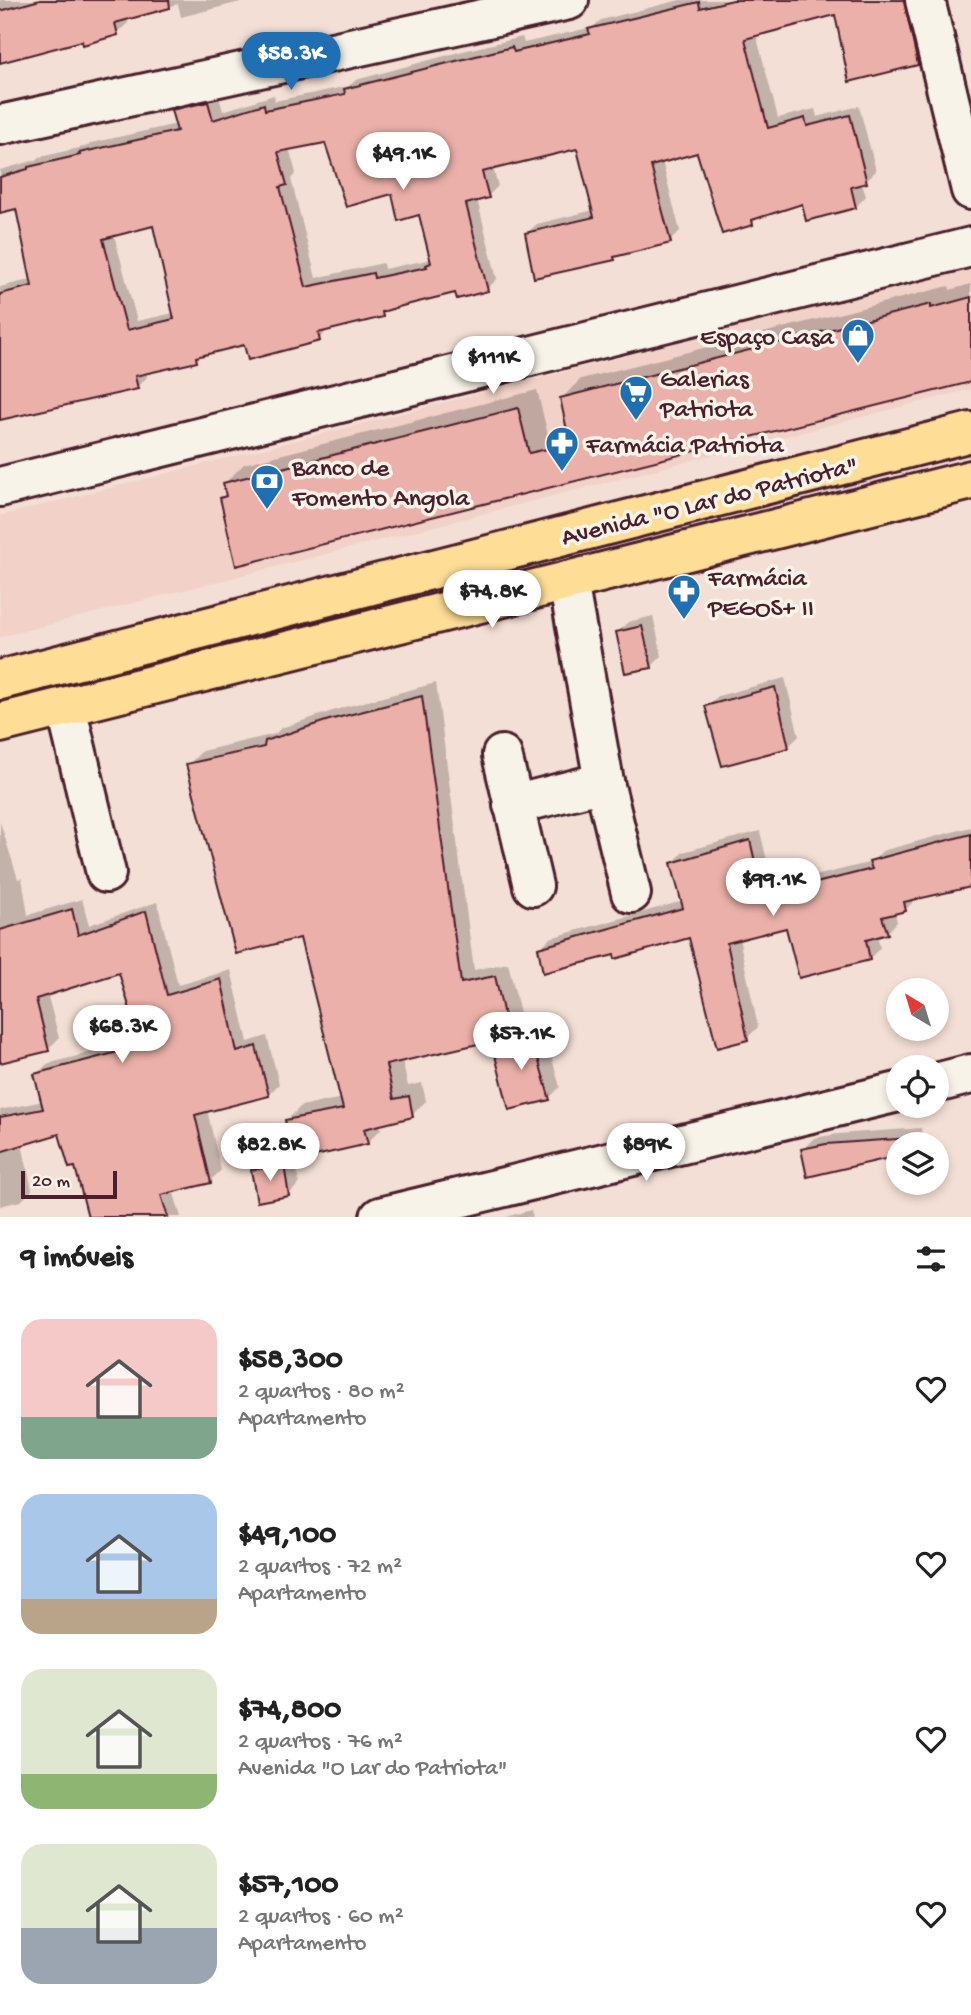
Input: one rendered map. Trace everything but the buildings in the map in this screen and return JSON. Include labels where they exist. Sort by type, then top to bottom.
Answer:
[{"type":"main road","name":"Avenida \"O Lar do Patriota\"","points":[[0,680],[971,432]]},
{"type":"main road","name":"Avenida \"O Lar do Patriota\"","points":[[0,723],[971,481]]},
{"type":"street","points":[[0,125],[569,0]]},
{"type":"street","points":[[925,0],[971,190]]},
{"type":"street","points":[[0,487],[971,247]]},
{"type":"street","points":[[568,581],[604,782],[631,893]]},
{"type":"street","points":[[66,707],[106,873]]},
{"type":"street","points":[[502,755],[533,886]]},
{"type":"street","points":[[513,805],[604,782]]},
{"type":"street","points":[[949,1080],[971,1074]]},
{"type":"street","points":[[380,1217],[886,1095]]},
{"type":"shaded area","points":[[971,268],[971,389],[0,637],[0,516]]},
{"type":"place","name":"Espaço Casa","points":[[858,365]]},
{"type":"place","name":"Galerias Patriota","points":[[636,422]]},
{"type":"place","name":"Farmácia Patriota","points":[[562,473]]},
{"type":"place","name":"Banco de Fomento Angola","points":[[267,511]]},
{"type":"place","name":"Farmácia PEGOS+ II","points":[[684,621]]}]
